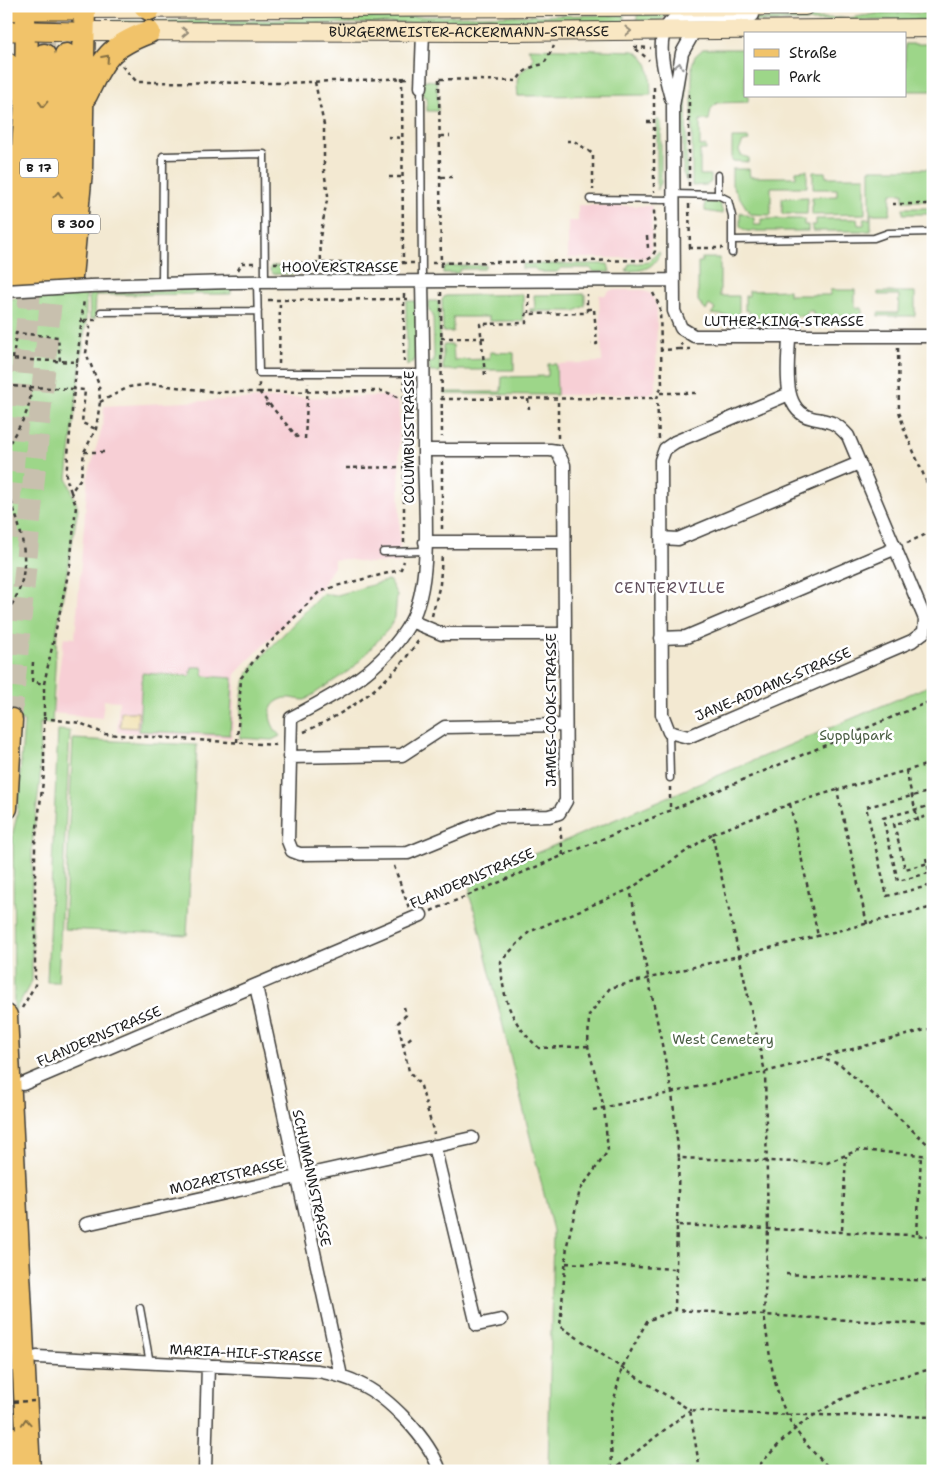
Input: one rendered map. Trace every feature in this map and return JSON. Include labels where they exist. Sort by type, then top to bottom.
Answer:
[{"type":"highway","name":"B 300","points":[[50,284],[80,171],[83,100],[80,18]]},
{"type":"highway","points":[[23,19],[26,101],[50,284]]},
{"type":"highway","points":[[83,100],[101,63],[108,54],[128,40],[149,32]]},
{"type":"highway","name":"B 17","points":[[50,284],[55,55]]},
{"type":"highway","points":[[6,63],[19,81],[26,101]]},
{"type":"highway","points":[[6,808],[11,720]]},
{"type":"highway","points":[[12,1015],[16,1245],[29,1471]]},
{"type":"highway","points":[[6,1436],[8,1471]]},
{"type":"main road","name":"BÜRGERMEISTER-ACKERMANN-STRASSE","points":[[23,19],[80,18],[147,7],[805,6]]},
{"type":"main road","name":"BÜRGERMEISTER-ACKERMANN-STRASSE","points":[[80,18],[149,32],[933,28]]},
{"type":"street","points":[[663,30],[671,20],[681,16],[758,14],[768,6]]},
{"type":"street","name":"LUTHER-KING-STRASSE","points":[[663,30],[664,71],[673,106]]},
{"type":"street","name":"LUTHER-KING-STRASSE","points":[[695,30],[682,53],[673,106],[673,280],[676,320],[687,333],[694,336],[933,336]]},
{"type":"street","name":"COLUMBUSSTRASSE","points":[[421,87],[423,32]]},
{"type":"street","name":"HOOVERSTRASSE","points":[[50,284],[673,280]]},
{"type":"street","name":"COLUMBUSSTRASSE","points":[[289,739],[291,718],[339,693],[376,665],[396,644],[411,621],[422,585],[425,546],[422,281]]},
{"type":"street","points":[[669,732],[662,714],[661,460],[665,449],[675,442],[789,394],[789,336]]},
{"type":"street","name":"JANE-ADDAMS-STRASSE","points":[[669,732],[688,737],[912,641],[924,632],[925,619],[848,436],[839,425],[801,414],[795,409],[789,394]]},
{"type":"street","points":[[424,450],[557,451]]},
{"type":"street","name":"JAMES-COOK-STRASSE","points":[[557,451],[564,464],[566,634],[566,801],[559,813]]},
{"type":"street","points":[[661,538],[678,539],[859,463]]},
{"type":"street","points":[[425,546],[442,542],[564,542]]},
{"type":"street","points":[[661,638],[686,637],[896,548]]},
{"type":"street","points":[[411,621],[442,634],[566,634]]},
{"type":"street","points":[[289,756],[402,755],[445,727],[565,725]]},
{"type":"street","points":[[289,739],[288,841],[292,851],[300,854],[408,853],[496,817],[549,816],[559,813]]},
{"type":"street","name":"FLANDERNSTRASSE","points":[[23,1084],[417,917]]},
{"type":"street","name":"SCHUMANNSTRASSE","points":[[256,986],[341,1376]]},
{"type":"street","name":"MOZARTSTRASSE","points":[[86,1224],[472,1138]]},
{"type":"street","points":[[436,1145],[477,1325],[502,1320]]},
{"type":"street","name":"MARIA-HILF-STRASSE","points":[[37,1358],[318,1371],[341,1376],[360,1383],[380,1396],[407,1422],[426,1444],[436,1458],[440,1471]]},
{"type":"street","points":[[205,1471],[208,1365]]},
{"type":"lane","name":"COLUMBUSSTRASSE","points":[[421,87],[422,281]]},
{"type":"lane","points":[[162,283],[163,156],[264,154],[265,263],[257,300],[259,373],[424,373]]},
{"type":"lane","points":[[718,175],[718,195]]},
{"type":"lane","points":[[591,199],[654,200],[689,194],[723,196],[730,206],[732,250]]},
{"type":"lane","points":[[732,240],[874,238],[888,233],[933,232]]},
{"type":"lane","points":[[101,312],[258,312]]},
{"type":"lane","points":[[383,552],[404,551],[425,546]]},
{"type":"lane","points":[[669,732],[670,778]]},
{"type":"lane","points":[[140,1308],[150,1363]]},
{"type":"path","points":[[441,282],[440,79],[518,81],[521,74],[529,68],[544,64],[554,45]]},
{"type":"path","points":[[635,48],[644,54],[652,65]]},
{"type":"path","points":[[118,62],[137,82],[315,82],[402,78],[421,87]]},
{"type":"path","points":[[238,742],[241,678],[248,667],[319,592],[401,568],[404,564],[404,177],[402,78]]},
{"type":"path","points":[[315,82],[325,135],[324,171],[328,195],[320,237],[321,262]]},
{"type":"path","points":[[242,264],[639,261],[652,257],[655,248],[654,84]]},
{"type":"path","points":[[690,91],[690,248]]},
{"type":"path","points":[[647,122],[654,122]]},
{"type":"path","points":[[441,136],[450,136]]},
{"type":"path","points":[[388,137],[403,138]]},
{"type":"path","points":[[567,141],[574,141],[593,154],[591,199]]},
{"type":"path","points":[[389,177],[404,177]]},
{"type":"path","points":[[441,177],[452,177]]},
{"type":"path","points":[[892,204],[933,204]]},
{"type":"path","points":[[648,236],[648,248]]},
{"type":"path","points":[[655,248],[732,250]]},
{"type":"path","points":[[50,284],[90,328],[86,353],[99,385],[100,402],[96,429],[84,452],[81,478],[71,492]]},
{"type":"path","points":[[649,289],[656,297],[660,307],[662,385],[657,398],[659,442],[665,449]]},
{"type":"path","points":[[529,314],[529,292],[538,292]]},
{"type":"path","points":[[485,375],[480,324],[526,323],[526,314],[587,313],[587,292],[596,292]]},
{"type":"path","points":[[43,718],[80,723],[105,734],[275,745],[332,719],[364,700],[397,669],[426,628],[440,584],[442,542],[441,293],[451,293]]},
{"type":"path","points":[[257,300],[441,298]]},
{"type":"path","points":[[279,373],[280,300]]},
{"type":"path","points":[[587,309],[594,309],[597,344],[591,344]]},
{"type":"path","points":[[82,320],[92,320]]},
{"type":"path","points":[[12,1015],[35,985],[35,843],[44,774],[44,684],[70,565],[76,506],[66,477],[82,320]]},
{"type":"path","points":[[13,359],[16,333],[58,337],[60,361]]},
{"type":"path","points":[[661,350],[679,349],[687,333]]},
{"type":"path","points":[[898,336],[899,412],[904,429],[933,497]]},
{"type":"path","points":[[441,338],[486,338]]},
{"type":"path","points":[[6,359],[77,362]]},
{"type":"path","points":[[259,373],[259,392],[299,439]]},
{"type":"path","points":[[100,402],[130,387],[151,384],[216,392],[384,391],[404,398],[424,399],[657,398]]},
{"type":"path","points":[[6,386],[85,390],[82,423],[96,429]]},
{"type":"path","points":[[6,450],[28,411],[31,399],[30,387]]},
{"type":"path","points":[[305,438],[308,392]]},
{"type":"path","points":[[659,393],[698,393]]},
{"type":"path","points":[[498,399],[498,406]]},
{"type":"path","points":[[528,399],[529,409]]},
{"type":"path","points":[[557,451],[558,399]]},
{"type":"path","points":[[264,405],[270,404]]},
{"type":"path","points":[[84,452],[107,452]]},
{"type":"path","points":[[383,467],[383,472]]},
{"type":"path","points":[[346,468],[404,467]]},
{"type":"path","points":[[6,486],[22,529],[24,549],[23,577],[18,594],[6,613]]},
{"type":"path","points":[[896,548],[933,531]]},
{"type":"path","points":[[33,662],[32,681],[44,684]]},
{"type":"path","name":"FLANDERNSTRASSE","points":[[417,917],[933,700]]},
{"type":"path","points":[[588,1046],[539,1048],[522,1033],[508,1007],[501,961],[529,932],[630,888],[712,834],[790,804],[933,763]]},
{"type":"path","points":[[906,770],[919,825]]},
{"type":"path","points":[[670,778],[670,812]]},
{"type":"path","points":[[837,790],[868,924]]},
{"type":"path","points":[[926,858],[933,886],[888,896],[866,807],[933,791]]},
{"type":"path","points":[[790,804],[818,936]]},
{"type":"path","points":[[931,873],[898,881],[883,818],[933,805]]},
{"type":"path","points":[[559,813],[563,856]]},
{"type":"path","points":[[933,814],[894,824],[905,869],[933,862]]},
{"type":"path","points":[[712,834],[765,1072],[768,1229],[764,1316],[772,1376],[785,1414],[794,1430],[833,1471]]},
{"type":"path","points":[[389,853],[417,917]]},
{"type":"path","points":[[630,888],[672,1093],[678,1158],[675,1310]]},
{"type":"path","points":[[933,907],[610,988],[589,1015],[588,1046],[604,1108],[608,1151],[580,1190],[567,1245],[560,1326],[622,1368],[690,1410],[740,1414],[820,1413],[933,1416]]},
{"type":"path","points":[[404,1007],[406,1015],[398,1023],[408,1071],[421,1086],[436,1145]]},
{"type":"path","points":[[593,1110],[765,1072],[933,1028]]},
{"type":"path","points":[[402,1044],[414,1035]]},
{"type":"path","points":[[817,1058],[840,1064],[933,1149]]},
{"type":"path","points":[[678,1158],[827,1163],[858,1150],[933,1156]]},
{"type":"path","points":[[917,1234],[921,1155]]},
{"type":"path","points":[[842,1230],[846,1156]]},
{"type":"path","points":[[677,1225],[842,1230],[933,1236]]},
{"type":"path","points":[[566,1263],[676,1269]]},
{"type":"path","points":[[786,1274],[933,1281]]},
{"type":"path","points":[[612,1470],[610,1415],[622,1368],[647,1321],[675,1310],[933,1325]]},
{"type":"path","points":[[754,1471],[794,1430],[852,1393],[900,1376],[933,1369]]},
{"type":"path","points":[[6,1402],[36,1401]]},
{"type":"path","points":[[612,1470],[690,1410]]},
{"type":"path","points":[[690,1410],[700,1471]]},
{"type":"shaded area","points":[[578,205],[652,206],[651,254],[645,258],[568,258],[568,221],[578,221]]},
{"type":"shaded area","points":[[611,290],[643,290],[651,294],[655,301],[657,309],[656,390],[649,394],[557,395],[556,364],[602,362],[599,295],[605,295]]},
{"type":"shaded area","points":[[385,396],[392,398],[399,404],[400,563],[367,563],[347,559],[334,560],[334,567],[320,588],[236,673],[232,738],[117,732],[119,701],[104,700],[102,718],[53,713],[64,637],[75,638],[88,476],[103,424],[104,406],[264,398]]},
{"type":"green space","points":[[882,13],[933,13],[933,20],[696,22],[696,19],[849,18]]},
{"type":"green space","points":[[637,14],[667,14],[659,22],[637,22]]},
{"type":"green space","points":[[624,15],[624,22],[107,25],[107,21],[272,20],[307,17]]},
{"type":"green space","points":[[906,44],[933,44],[933,91],[906,91]]},
{"type":"green space","points":[[528,48],[634,51],[640,54],[649,69],[651,95],[518,96],[518,76],[532,63],[533,57]]},
{"type":"green space","points":[[703,49],[744,49],[744,98],[748,98],[748,102],[717,103],[711,109],[709,120],[700,120],[700,146],[706,146],[706,150],[700,150],[700,175],[711,175],[711,182],[707,185],[692,186],[692,65],[695,56]]},
{"type":"green space","points":[[686,63],[687,183],[683,173],[683,83]]},
{"type":"green space","points":[[423,80],[437,81],[438,111],[427,111],[427,97],[423,96]]},
{"type":"green space","points":[[657,119],[661,122],[661,183],[657,190]]},
{"type":"green space","points":[[732,138],[748,138],[749,141],[743,142],[739,150],[741,155],[749,158],[749,162],[732,161]]},
{"type":"green space","points":[[732,169],[749,169],[750,177],[796,177],[796,171],[807,170],[807,187],[771,187],[771,215],[750,214],[732,185]]},
{"type":"green space","points":[[870,169],[933,169],[933,201],[903,201],[903,193],[891,193],[890,214],[871,214],[871,231],[812,231],[812,225],[816,225],[816,219],[857,219],[858,225],[864,225],[864,219],[870,219]]},
{"type":"green space","points":[[813,172],[825,172],[826,177],[865,177],[865,214],[812,215],[812,197],[837,196],[837,189],[813,189]]},
{"type":"green space","points":[[808,197],[807,214],[782,214],[782,198]]},
{"type":"green space","points":[[705,201],[720,203],[723,214],[705,211]]},
{"type":"green space","points":[[903,208],[933,208],[933,214],[903,214]]},
{"type":"green space","points":[[740,212],[754,218],[754,225],[761,225],[761,219],[804,219],[804,225],[808,225],[808,231],[747,231],[740,227]]},
{"type":"green space","points":[[658,252],[660,253],[651,266],[642,270],[626,271],[629,264],[649,262]]},
{"type":"green space","points":[[702,258],[720,258],[720,296],[739,296],[739,317],[711,314],[715,309],[709,305],[706,311],[698,301],[698,262],[702,262]]},
{"type":"green space","points":[[522,264],[608,264],[610,272],[594,272],[590,268],[561,268],[557,272],[538,272],[534,268],[522,269]]},
{"type":"green space","points":[[318,265],[318,270],[314,274],[310,269],[297,270],[293,274],[273,274],[270,271],[271,266]]},
{"type":"green space","points":[[328,265],[356,265],[356,269],[351,274],[333,274],[328,270]]},
{"type":"green space","points":[[363,265],[399,265],[402,273],[395,273],[390,269],[376,269],[368,274],[363,269]]},
{"type":"green space","points":[[486,265],[484,269],[461,269],[458,273],[443,273],[443,268],[447,266]]},
{"type":"green space","points":[[231,288],[231,294],[96,295],[95,319],[90,319],[89,294]]},
{"type":"green space","points":[[789,290],[789,295],[830,295],[830,290],[855,290],[855,308],[862,308],[862,316],[813,317],[813,311],[807,311],[807,316],[750,317],[749,311],[745,310],[745,296],[749,296],[749,291]]},
{"type":"green space","points":[[878,292],[915,292],[915,316],[878,316],[878,313],[898,313],[899,295],[878,295]]},
{"type":"green space","points":[[86,293],[86,320],[67,478],[78,508],[57,630],[52,724],[40,723],[40,779],[32,846],[32,981],[14,1012],[13,832],[17,816],[24,721],[6,720],[6,299]]},
{"type":"green space","points":[[523,294],[523,321],[489,321],[489,317],[453,317],[453,332],[443,332],[442,300],[445,296]]},
{"type":"green space","points":[[585,294],[585,306],[575,311],[530,311],[530,309],[535,309],[534,295]]},
{"type":"green space","points":[[406,301],[416,301],[417,356],[407,366]]},
{"type":"green space","points":[[429,301],[437,301],[439,304],[440,372],[430,372],[429,363],[434,362],[433,314],[429,311]]},
{"type":"green space","points":[[443,345],[453,345],[454,360],[489,359],[490,352],[514,353],[514,370],[443,370]]},
{"type":"green space","points":[[548,364],[556,364],[557,395],[444,394],[444,392],[501,392],[502,377],[548,376]]},
{"type":"green space","points":[[389,580],[397,595],[395,617],[391,626],[353,668],[305,700],[285,698],[273,705],[270,715],[271,720],[280,736],[272,740],[240,738],[244,683],[252,667],[323,593],[334,596]]},
{"type":"green space","points":[[192,667],[202,667],[204,676],[233,678],[230,735],[139,731],[142,673],[190,676]]},
{"type":"green space","name":"West Cemetery","points":[[933,684],[933,1471],[548,1471],[553,1231],[476,915],[469,895],[473,880]]},
{"type":"green space","points":[[58,730],[70,731],[58,982],[47,982]]},
{"type":"green space","points":[[73,739],[197,745],[187,935],[64,929]]},
{"type":"sand","points":[[121,712],[138,712],[137,728],[120,727]]},
{"type":"tunnel","points":[[44,55],[45,6]]},
{"type":"tunnel","points":[[11,720],[53,278]]},
{"type":"tunnel","points":[[6,538],[31,280]]},
{"type":"district","name":"CENTERVILLE","points":[[670,588]]},
{"type":"park label","name":"Supplypark","points":[[856,735]]}]
